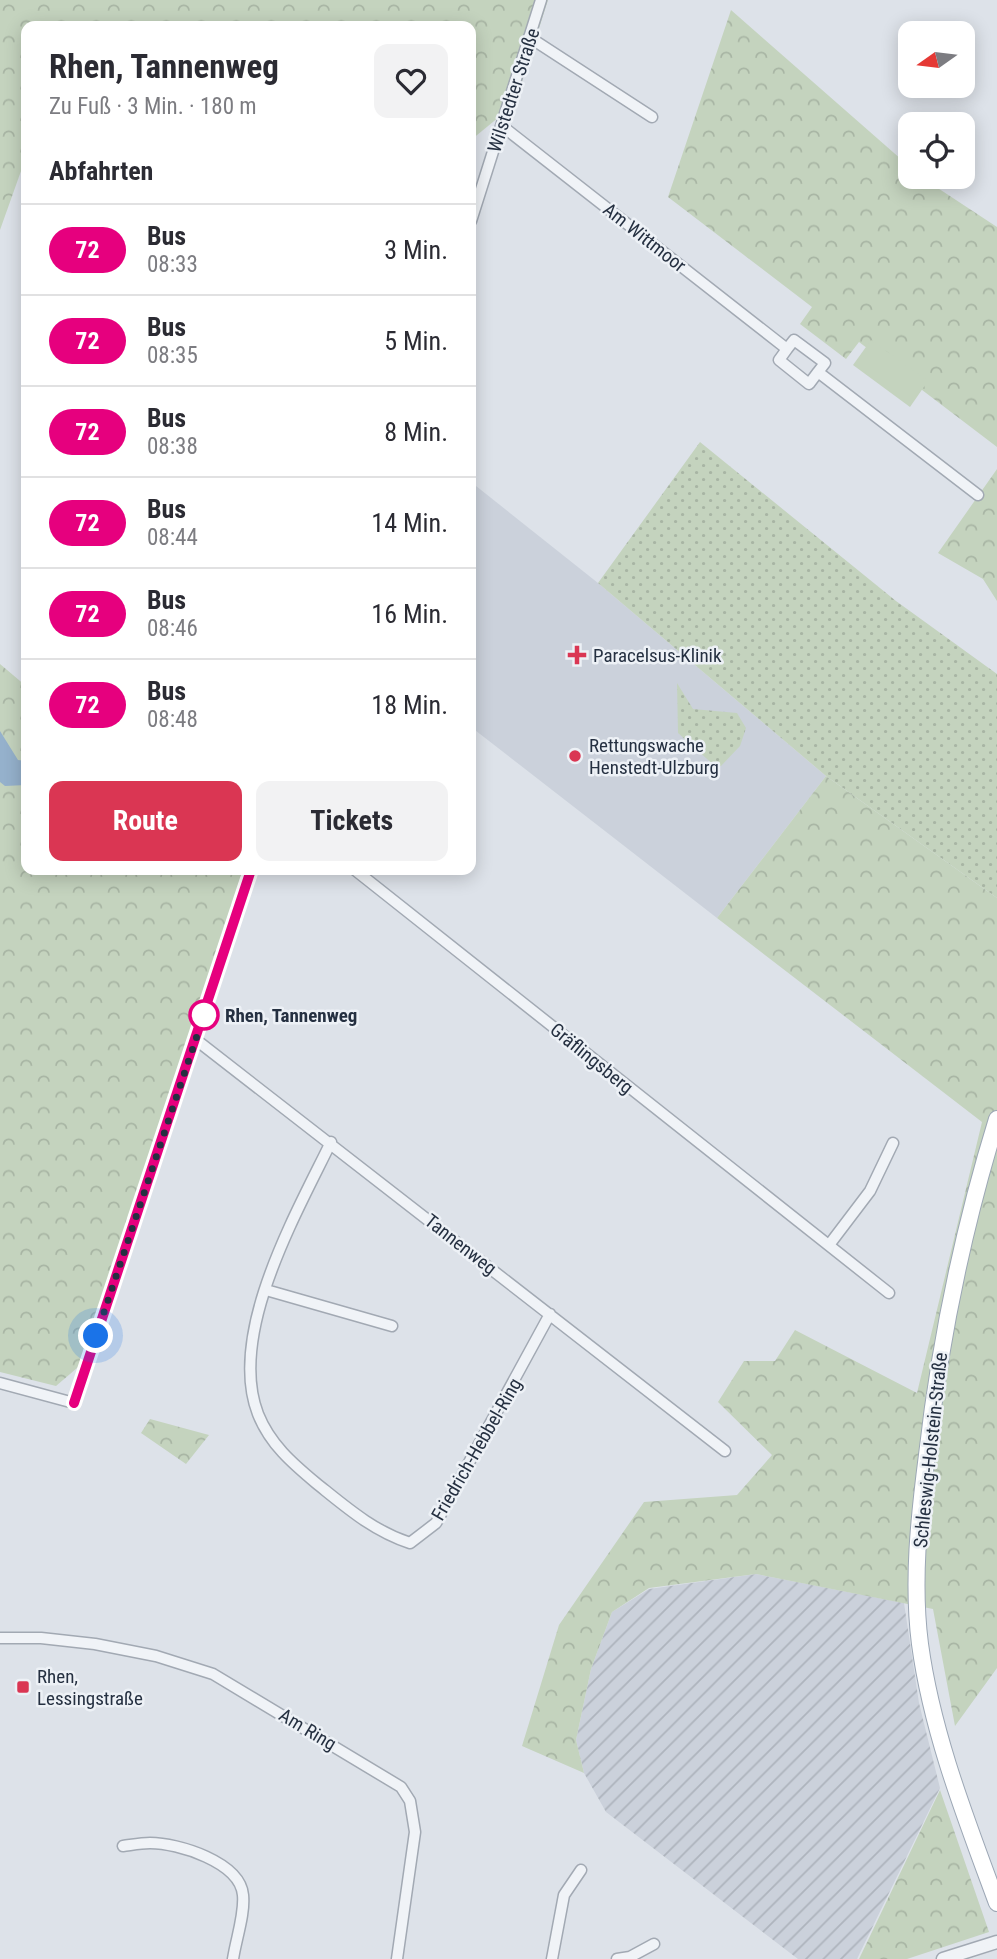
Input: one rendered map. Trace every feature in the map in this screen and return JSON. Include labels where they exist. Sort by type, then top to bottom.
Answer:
[{"type":"main road","name":"Schleswig-Holstein-Straße","points":[[997,1119],[972,1204],[945,1323],[920,1507],[917,1597],[920,1645],[932,1704],[961,1806],[997,1903]]},
{"type":"street","name":"Wilstedter Straße","points":[[476,205],[541,0]]},
{"type":"street","points":[[529,37],[652,117]]},
{"type":"street","name":"Am Wittmoor","points":[[502,126],[787,349],[794,340],[825,363],[818,372],[978,495]]},
{"type":"street","points":[[787,349],[779,360],[809,384],[818,372]]},
{"type":"street","points":[[0,1383],[74,1403],[249,875]]},
{"type":"street","name":"Gräflingsberg","points":[[361,875],[889,1293]]},
{"type":"street","name":"Tannenweg","points":[[195,1039],[331,1142],[725,1451]]},
{"type":"street","name":"Friedrich-Hebbel-Ring","points":[[331,1142],[294,1218],[266,1290],[251,1345],[251,1390],[261,1422],[282,1455],[330,1494],[381,1534],[410,1543],[436,1523],[550,1314]]},
{"type":"street","points":[[830,1245],[870,1191],[893,1143]]},
{"type":"street","points":[[266,1290],[392,1326]]},
{"type":"street","name":"Am Ring","points":[[0,1638],[41,1638],[156,1656],[213,1674],[401,1787],[410,1801],[415,1832],[397,1959]]},
{"type":"street","points":[[123,1846],[151,1843],[188,1851],[232,1871],[239,1880],[243,1896],[233,1959]]},
{"type":"street","points":[[552,1959],[564,1895],[581,1870]]},
{"type":"street","points":[[943,1959],[997,1942]]},
{"type":"street","points":[[617,1959],[630,1957],[654,1944]]},
{"type":"shaded area","name":"Paracelsus-Klinik","points":[[476,486],[598,583],[826,776],[717,918],[476,731]]},
{"type":"shaded area","points":[[756,1574],[904,1603],[919,1703],[940,1788],[857,1959],[798,1959],[606,1812],[584,1773],[576,1740],[591,1669],[612,1612],[649,1589]]},
{"type":"green space","points":[[0,0],[548,0],[515,104],[476,136],[476,21],[21,21],[21,171],[0,230]]},
{"type":"green space","points":[[731,10],[898,156],[898,189],[939,189],[997,227],[997,447],[859,342],[846,359],[800,324],[812,307],[668,197]]},
{"type":"green space","points":[[871,340],[928,381],[910,407],[853,365]]},
{"type":"green space","points":[[700,442],[896,601],[997,674],[997,898],[826,776],[598,583]]},
{"type":"green space","points":[[997,469],[997,601],[983,579],[938,553]]},
{"type":"green space","points":[[0,664],[21,682],[21,875],[241,875],[84,1362],[56,1386],[0,1372]]},
{"type":"green space","points":[[677,683],[693,709],[737,713],[746,728],[740,746],[721,766],[716,767],[678,733]]},
{"type":"green space","points":[[826,776],[997,898],[997,1668],[955,1726],[933,1609],[756,1574],[649,1588],[612,1612],[591,1669],[576,1740],[584,1773],[522,1746],[559,1625],[644,1502],[737,1495],[772,1455],[718,1402],[744,1361],[775,1361],[795,1330],[917,1393],[982,1122],[717,918]]},
{"type":"green space","points":[[150,1419],[209,1435],[186,1464],[141,1433]]},
{"type":"green space","points":[[940,1790],[989,1932],[907,1959],[859,1959]]},
{"type":"water","points":[[0,731],[18,760],[21,760],[21,785],[5,786],[0,782]]},
{"type":"bus line","name":"72","points":[[74,1403],[249,875]]},
{"type":"place","name":"Paracelsus-Klinik","points":[[577,655]]},
{"type":"place","name":"Rettungswache Henstedt-Ulzburg","points":[[575,756]]},
{"type":"place","name":"Rhen, Tannenweg","points":[[204,1015]]},
{"type":"place","name":"Rhen, Lessingstraße","points":[[23,1687]]},
{"type":"route","points":[[96,1336],[204,1015]]}]
